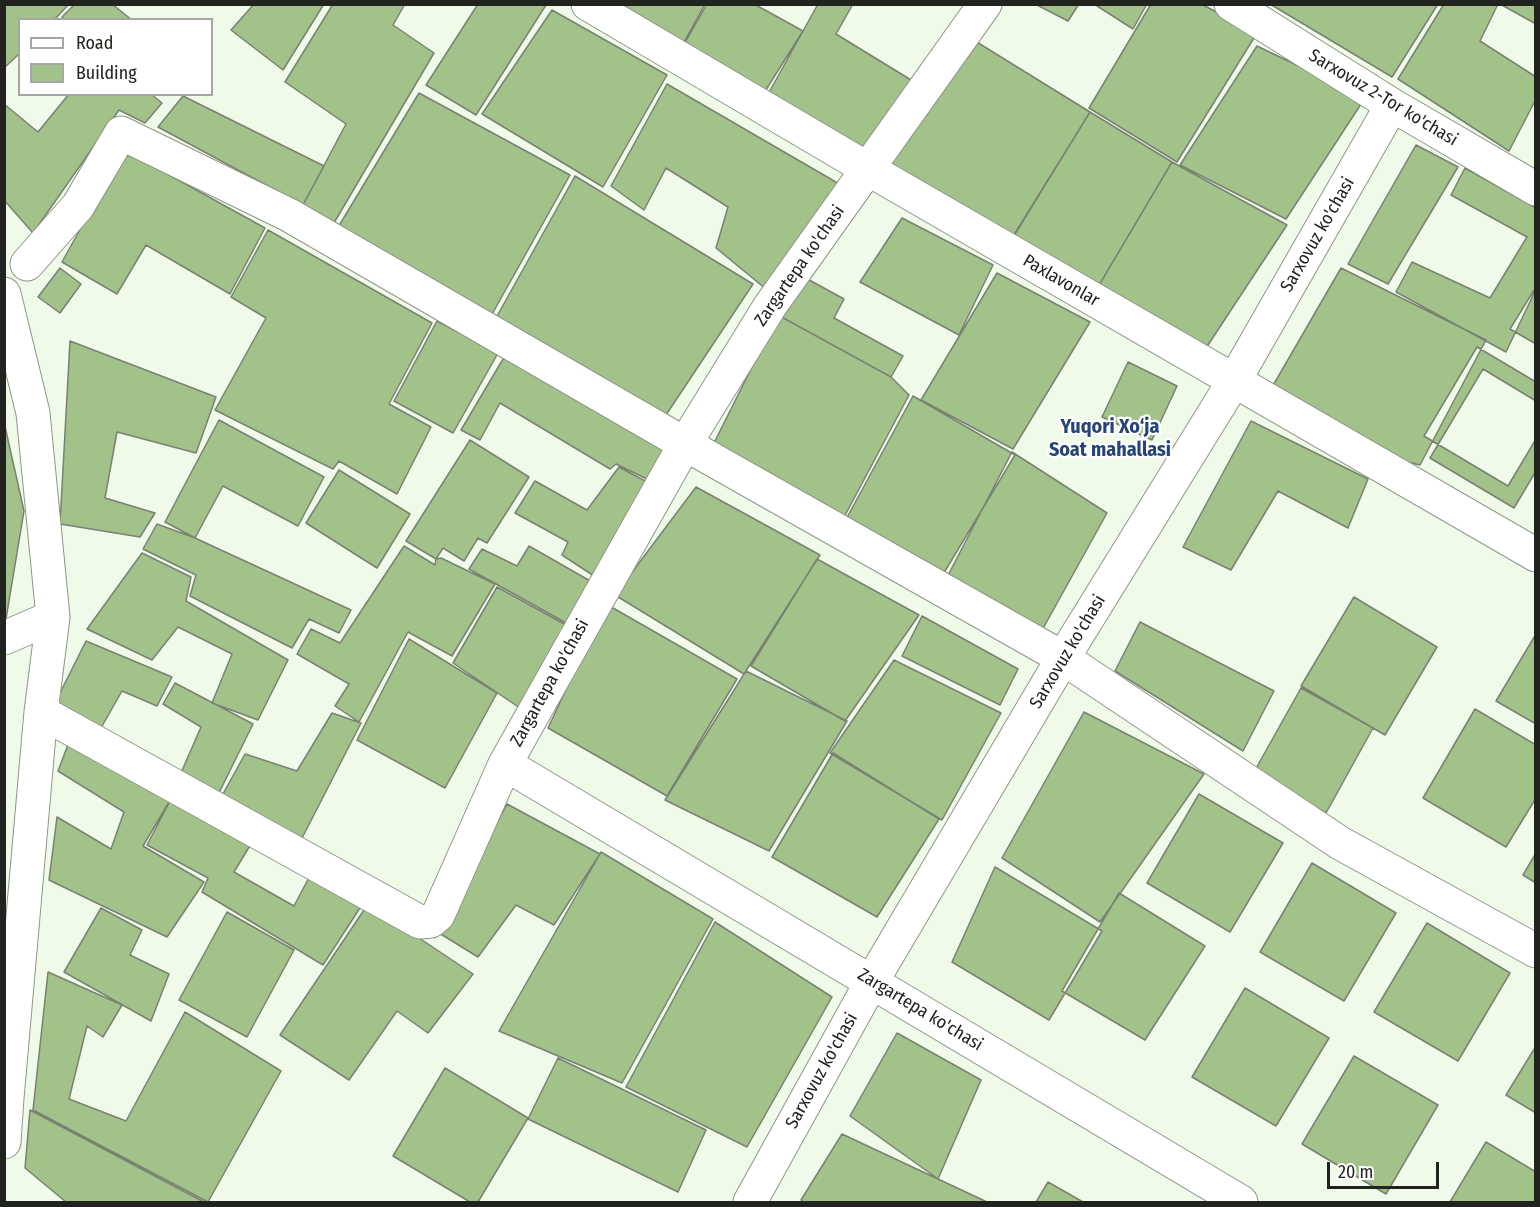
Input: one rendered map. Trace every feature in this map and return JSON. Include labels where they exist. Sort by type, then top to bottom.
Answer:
[{"type":"street","name":"Paxlavonlar","points":[[588,4],[868,169],[1536,555]]},
{"type":"street","name":"Zargartepa ko'chasi","points":[[985,4],[771,306],[685,444],[505,764],[1241,1203]]},
{"type":"street","name":"Sarxovuz 2-Tor ko'chasi","points":[[1231,4],[1392,105],[1536,189]]},
{"type":"street","name":"Sarxovuz ko'chasi","points":[[750,1203],[872,981],[1063,658],[1234,381],[1392,105]]},
{"type":"street","points":[[27,264],[78,206],[121,133],[289,215],[685,444],[1063,658],[1340,843],[1536,951]]},
{"type":"street","points":[[4,294],[33,413],[53,617],[41,712],[4,1142]]},
{"type":"street","points":[[4,638],[53,617]]},
{"type":"street","points":[[41,712],[420,922],[431,921],[438,915],[505,764]]},
{"type":"building","points":[[4,4],[69,4],[56,18],[18,18],[18,55],[4,68]]},
{"type":"building","points":[[75,4],[112,4],[130,18],[63,18]]},
{"type":"building","points":[[254,4],[324,4],[283,70],[231,30]]},
{"type":"building","points":[[333,4],[405,4],[393,25],[434,53],[331,228],[303,205],[346,124],[285,82]]},
{"type":"building","points":[[478,4],[546,5],[476,115],[426,85]]},
{"type":"building","points":[[619,4],[705,4],[683,44]]},
{"type":"building","points":[[707,4],[754,4],[803,31],[762,96],[682,48]]},
{"type":"building","points":[[818,4],[853,4],[836,34],[916,83],[871,158],[767,96]]},
{"type":"building","points":[[1035,4],[1079,4],[1068,21]]},
{"type":"building","points":[[1094,4],[1147,4],[1133,29]]},
{"type":"building","points":[[1151,4],[1201,4],[1257,33],[1177,162],[1089,108]]},
{"type":"building","points":[[1270,4],[1438,4],[1392,77]]},
{"type":"building","points":[[1444,4],[1498,4],[1480,41],[1536,77],[1536,99],[1509,151],[1398,79]]},
{"type":"building","points":[[1500,4],[1536,4],[1536,24]]},
{"type":"building","points":[[552,10],[667,75],[603,187],[482,114]]},
{"type":"building","points":[[967,36],[1090,112],[1012,239],[881,166]]},
{"type":"building","points":[[1257,46],[1365,98],[1286,219],[1180,165]]},
{"type":"building","points":[[667,84],[841,185],[772,294],[716,248],[728,207],[666,168],[644,210],[611,186]]},
{"type":"building","points":[[419,93],[570,175],[491,316],[337,229]]},
{"type":"building","points":[[67,96],[153,96],[162,103],[145,123],[119,110],[33,233],[4,200],[4,104],[38,132]]},
{"type":"building","points":[[183,96],[324,166],[303,205],[158,127]]},
{"type":"building","points":[[1090,112],[1172,162],[1098,287],[1012,238]]},
{"type":"building","points":[[1416,145],[1458,167],[1388,284],[1348,264]]},
{"type":"building","points":[[124,150],[265,228],[230,294],[146,245],[117,294],[62,262]]},
{"type":"building","points":[[1172,162],[1287,225],[1206,348],[1098,287]]},
{"type":"building","points":[[1465,168],[1536,208],[1536,289],[1506,352],[1396,292],[1412,262],[1490,298],[1527,237],[1451,195]]},
{"type":"building","points":[[575,176],[753,284],[664,418],[496,318]]},
{"type":"building","points":[[902,218],[993,265],[959,335],[860,282]]},
{"type":"building","points":[[268,230],[432,323],[389,404],[431,427],[397,494],[339,461],[333,469],[215,410],[266,318],[231,297]]},
{"type":"building","points":[[60,268],[81,284],[60,313],[38,297]]},
{"type":"building","points":[[1341,268],[1486,340],[1420,465],[1392,458],[1271,389]]},
{"type":"building","points":[[997,273],[1090,322],[1013,449],[921,400]]},
{"type":"building","points":[[800,275],[844,299],[834,318],[903,356],[891,377],[778,315]]},
{"type":"building","points":[[1536,287],[1536,344],[1510,329]]},
{"type":"building","points":[[778,315],[891,377],[909,395],[841,523],[707,457]]},
{"type":"building","points":[[437,321],[498,353],[453,433],[394,401]]},
{"type":"building","points":[[70,341],[216,397],[196,453],[117,432],[105,498],[155,513],[140,537],[60,524]]},
{"type":"building","points":[[1477,347],[1536,382],[1536,439],[1508,486],[1424,436]]},
{"type":"building","points":[[506,354],[669,447],[649,480],[616,464],[610,469],[500,403],[480,440],[461,430]]},
{"type":"building","points":[[1128,362],[1177,386],[1152,440],[1102,417]]},
{"type":"building","points":[[1483,369],[1536,401],[1536,471],[1514,508],[1430,458]]},
{"type":"building","points":[[913,396],[1015,455],[939,581],[844,523]]},
{"type":"building","points":[[219,420],[324,477],[298,526],[223,486],[195,538],[165,522]]},
{"type":"building","points":[[1251,421],[1368,479],[1348,528],[1278,491],[1231,570],[1183,547]]},
{"type":"building","points":[[4,422],[24,511],[5,625],[4,624]]},
{"type":"building","points":[[470,440],[529,477],[487,543],[478,538],[464,561],[443,548],[436,559],[406,541]]},
{"type":"building","points":[[1012,452],[1107,513],[1040,634],[944,583]]},
{"type":"building","points":[[619,467],[647,482],[594,576],[562,555],[568,542],[515,513],[535,481],[587,510]]},
{"type":"building","points":[[339,470],[410,514],[377,568],[306,523]]},
{"type":"building","points":[[696,487],[820,555],[744,674],[615,595]]},
{"type":"building","points":[[157,524],[195,538],[351,610],[339,633],[309,619],[292,648],[190,596],[196,575],[143,549]]},
{"type":"building","points":[[404,546],[435,565],[436,559],[441,558],[495,584],[452,656],[408,632],[359,722],[335,706],[349,684],[297,654],[311,629],[340,643]]},
{"type":"building","points":[[529,546],[592,582],[568,624],[469,569],[482,549],[517,566]]},
{"type":"building","points":[[142,553],[191,577],[186,601],[288,660],[258,720],[212,703],[232,654],[178,627],[152,660],[87,629]]},
{"type":"building","points":[[817,559],[919,615],[845,721],[751,666]]},
{"type":"building","points":[[497,587],[568,626],[520,708],[453,663]]},
{"type":"building","points":[[1354,597],[1437,647],[1385,735],[1301,686]]},
{"type":"building","points":[[606,604],[737,679],[667,796],[548,728]]},
{"type":"building","points":[[922,616],[1018,669],[1000,705],[902,656]]},
{"type":"building","points":[[1140,622],[1274,691],[1243,751],[1115,671]]},
{"type":"building","points":[[1536,634],[1536,724],[1496,701]]},
{"type":"building","points":[[409,639],[497,693],[445,788],[357,740]]},
{"type":"building","points":[[86,641],[172,677],[157,706],[122,691],[97,735],[55,703]]},
{"type":"building","points":[[894,660],[1001,713],[942,820],[830,753]]},
{"type":"building","points":[[746,671],[847,721],[769,851],[665,800]]},
{"type":"building","points":[[175,683],[253,724],[214,803],[177,782],[201,727],[163,704]]},
{"type":"building","points":[[1301,688],[1373,728],[1326,813],[1254,772]]},
{"type":"building","points":[[1475,709],[1536,745],[1536,798],[1506,847],[1423,798]]},
{"type":"building","points":[[1084,712],[1204,774],[1100,922],[1002,858]]},
{"type":"building","points":[[332,713],[361,723],[299,844],[218,803],[245,754],[297,771]]},
{"type":"building","points":[[72,734],[175,792],[143,846],[204,882],[167,937],[49,880],[57,817],[111,849],[124,812],[58,771]]},
{"type":"building","points":[[833,753],[939,819],[877,917],[772,857]]},
{"type":"building","points":[[1199,794],[1283,843],[1230,932],[1147,883]]},
{"type":"building","points":[[171,799],[254,839],[234,872],[294,906],[314,868],[367,897],[323,965],[202,892],[208,878],[147,845]]},
{"type":"building","points":[[507,804],[600,854],[554,925],[516,905],[478,957],[439,933]]},
{"type":"building","points":[[601,852],[713,919],[622,1083],[499,1031]]},
{"type":"building","points":[[1536,853],[1536,883],[1523,875]]},
{"type":"building","points":[[1312,863],[1396,913],[1344,1001],[1260,952]]},
{"type":"building","points":[[995,867],[1102,931],[1049,1020],[952,962]]},
{"type":"building","points":[[1119,893],[1205,946],[1145,1040],[1062,991]]},
{"type":"building","points":[[368,904],[473,974],[428,1033],[397,1011],[349,1080],[280,1035]]},
{"type":"building","points":[[101,908],[142,930],[130,955],[169,974],[151,1021],[64,972]]},
{"type":"building","points":[[227,912],[294,950],[247,1037],[179,1000]]},
{"type":"building","points":[[715,922],[832,997],[747,1147],[626,1087]]},
{"type":"building","points":[[1427,923],[1510,973],[1458,1061],[1374,1012]]},
{"type":"building","points":[[48,972],[122,1005],[103,1037],[87,1026],[69,1099],[126,1121],[185,1012],[281,1071],[208,1202],[33,1110]]},
{"type":"building","points":[[1245,988],[1329,1038],[1276,1126],[1192,1077]]},
{"type":"building","points":[[897,1033],[981,1080],[938,1179],[850,1116]]},
{"type":"building","points":[[1536,1046],[1536,1113],[1506,1095]]},
{"type":"building","points":[[1354,1056],[1438,1105],[1386,1194],[1302,1144]]},
{"type":"building","points":[[558,1058],[706,1130],[678,1192],[528,1119]]},
{"type":"building","points":[[445,1068],[528,1118],[478,1202],[470,1202],[393,1156]]},
{"type":"building","points":[[30,1110],[204,1202],[66,1202],[25,1168]]},
{"type":"building","points":[[842,1134],[987,1202],[804,1202],[801,1200]]},
{"type":"building","points":[[1486,1142],[1536,1172],[1536,1202],[1450,1202]]},
{"type":"building","points":[[1048,1182],[1083,1202],[1036,1202]]},
{"type":"district","name":"Yuqori Xo‘ja Soat mahallasi","points":[[1110,438]]}]
